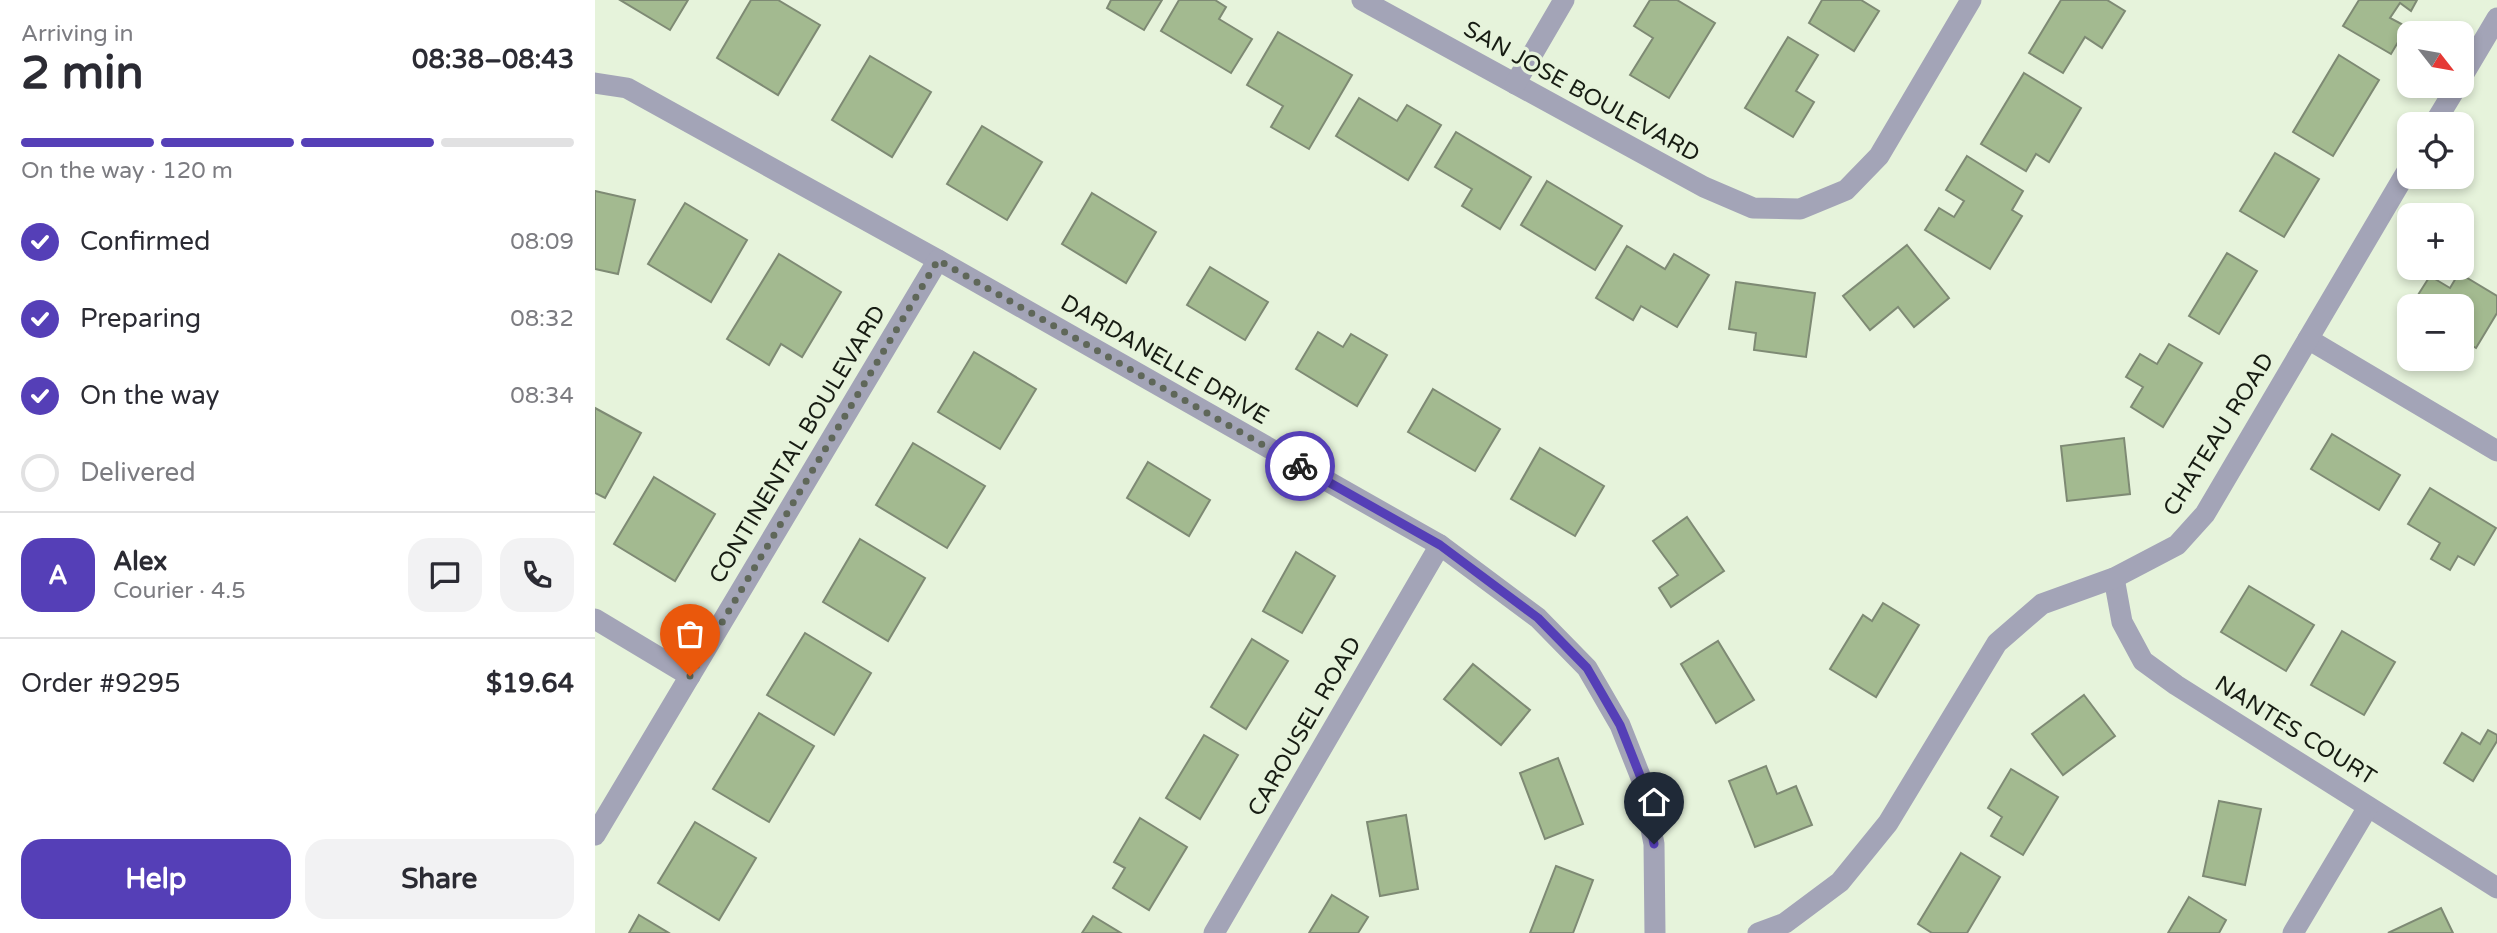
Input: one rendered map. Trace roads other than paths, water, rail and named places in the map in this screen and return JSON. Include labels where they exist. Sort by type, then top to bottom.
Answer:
[{"type":"street","name":"SAN JOSE BOULEVARD","points":[[1362,0],[1704,187],[1753,208],[1800,209],[1846,190],[1879,156],[1971,0]]},
{"type":"street","points":[[1515,84],[1564,0]]},
{"type":"street","points":[[2475,55],[2497,18]]},
{"type":"street","name":"DARDANELLE DRIVE","points":[[595,83],[627,88],[938,260],[1440,545],[1538,618],[1587,668],[1620,725],[1641,778],[1654,844],[1655,933]]},
{"type":"street","name":"CHATEAU ROAD","points":[[1758,933],[1785,923],[1840,882],[1873,842],[1888,823],[1997,643],[2042,604],[2114,578],[2177,545],[2205,514],[2397,188]]},
{"type":"street","name":"CONTINENTAL BOULEVARD","points":[[595,835],[938,260]]},
{"type":"street","points":[[2308,339],[2497,451]]},
{"type":"street","name":"CAROUSEL ROAD","points":[[1214,933],[1440,545]]},
{"type":"street","name":"NANTES COURT","points":[[2114,578],[2122,622],[2143,661],[2176,685],[2497,888]]},
{"type":"street","points":[[595,619],[690,676]]},
{"type":"street","points":[[2293,933],[2368,807]]}]
